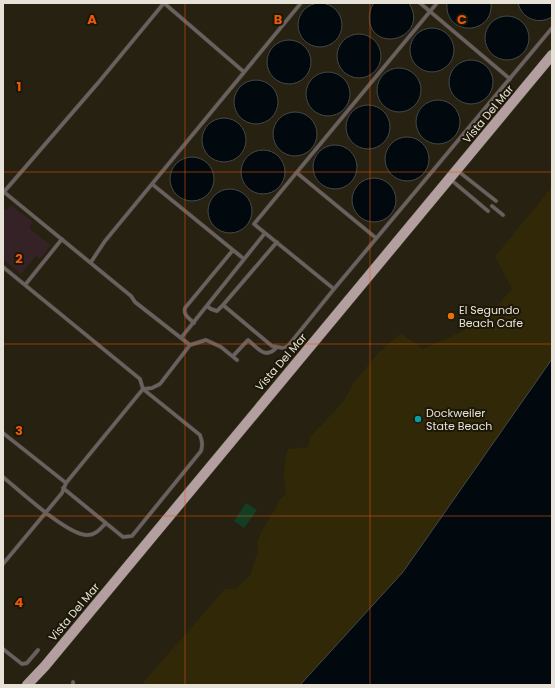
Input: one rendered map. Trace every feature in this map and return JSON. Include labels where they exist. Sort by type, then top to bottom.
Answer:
[{"type":"main road","name":"Vista Del Mar","points":[[28,685],[552,55]]},
{"type":"lane","points":[[190,345],[135,302],[131,296],[91,262],[4,193],[164,3],[244,72]]},
{"type":"lane","points":[[91,262],[105,241],[301,3]]},
{"type":"lane","points":[[420,3],[510,79]]},
{"type":"lane","points":[[334,289],[254,224],[437,3]]},
{"type":"lane","points":[[223,305],[272,346],[276,348],[283,348],[288,346],[376,238],[552,28]]},
{"type":"lane","points":[[457,170],[496,201]]},
{"type":"lane","points":[[297,173],[376,238]]},
{"type":"lane","points":[[449,178],[488,211]]},
{"type":"lane","points":[[152,184],[244,259]]},
{"type":"lane","points":[[492,206],[503,215]]},
{"type":"lane","points":[[181,338],[265,233]]},
{"type":"lane","points":[[25,285],[62,239]]},
{"type":"lane","points":[[207,306],[217,311],[277,242]]},
{"type":"lane","points":[[194,323],[186,316],[184,312],[185,308],[233,250]]},
{"type":"lane","points":[[3,267],[140,379],[143,389],[200,435],[203,444],[201,451],[132,536],[123,537],[63,488]]},
{"type":"lane","points":[[3,564],[62,492],[66,483],[143,389],[152,388],[160,384],[190,345],[206,340],[221,346],[238,360]]},
{"type":"lane","points":[[233,356],[248,340],[263,352],[268,354],[276,348]]},
{"type":"lane","points":[[3,433],[66,483]]},
{"type":"lane","points":[[3,477],[69,529],[86,535],[96,533],[106,523]]},
{"type":"lane","points":[[3,649],[22,664],[27,663],[38,650]]},
{"type":"shaded area","points":[[316,3],[324,3],[329,4],[336,9],[341,16],[341,34],[336,41],[329,46],[316,47],[308,44],[301,37],[298,29],[298,21],[301,13],[308,6]]},
{"type":"shaded area","points":[[374,3],[409,3],[413,14],[413,24],[408,32],[400,37],[392,39],[383,38],[375,33],[370,24],[369,18],[370,10]]},
{"type":"shaded area","points":[[447,3],[491,3],[490,14],[485,22],[478,26],[469,28],[460,27],[453,22],[448,14]]},
{"type":"shaded area","points":[[518,3],[552,3],[552,17],[541,20],[531,19],[523,13]]},
{"type":"shaded area","points":[[503,16],[511,16],[516,17],[523,22],[528,29],[528,47],[523,54],[516,59],[503,60],[495,57],[488,50],[485,42],[485,34],[488,26],[495,19]]},
{"type":"shaded area","points":[[428,28],[436,28],[441,29],[448,34],[453,41],[453,59],[448,66],[441,71],[428,72],[420,69],[413,62],[410,54],[410,46],[413,38],[420,31]]},
{"type":"shaded area","points":[[355,34],[363,34],[368,35],[375,40],[380,47],[380,65],[375,72],[368,77],[355,78],[347,75],[340,68],[337,60],[337,52],[340,44],[347,37]]},
{"type":"shaded area","points":[[285,40],[293,40],[298,41],[305,46],[310,53],[310,71],[305,78],[298,83],[285,84],[277,81],[270,74],[267,66],[267,58],[270,50],[277,43]]},
{"type":"shaded area","points":[[467,60],[475,60],[480,61],[487,66],[492,73],[492,91],[487,98],[480,103],[467,104],[459,101],[452,94],[449,86],[449,78],[452,70],[459,63]]},
{"type":"shaded area","points":[[395,68],[403,68],[408,69],[415,74],[420,81],[420,99],[415,106],[408,111],[395,112],[387,109],[380,102],[377,94],[377,86],[380,78],[387,71]]},
{"type":"shaded area","points":[[324,72],[332,72],[337,73],[344,78],[349,85],[349,103],[344,110],[337,115],[324,116],[316,113],[309,106],[306,98],[306,90],[309,82],[316,75]]},
{"type":"shaded area","points":[[252,80],[260,80],[265,81],[272,86],[277,93],[277,111],[272,118],[265,123],[252,124],[244,121],[237,114],[234,106],[234,98],[237,90],[244,83]]},
{"type":"shaded area","points":[[434,100],[442,100],[447,101],[454,106],[459,113],[459,131],[454,138],[447,143],[434,144],[426,141],[419,134],[416,126],[416,118],[419,110],[426,103]]},
{"type":"shaded area","points":[[364,105],[372,105],[377,106],[384,111],[389,118],[389,136],[384,143],[377,148],[364,149],[356,146],[349,139],[346,131],[346,123],[349,115],[356,108]]},
{"type":"shaded area","points":[[291,112],[299,112],[304,113],[311,118],[316,125],[316,143],[311,150],[304,155],[291,156],[283,153],[276,146],[273,138],[273,130],[276,122],[283,115]]},
{"type":"shaded area","points":[[220,118],[228,118],[233,119],[240,124],[245,131],[245,149],[240,156],[233,161],[220,162],[212,159],[205,152],[202,144],[202,136],[205,128],[212,121]]},
{"type":"shaded area","points":[[403,137],[411,137],[416,138],[423,143],[428,150],[428,168],[423,175],[416,180],[403,181],[395,178],[388,171],[385,163],[385,155],[388,147],[395,140]]},
{"type":"shaded area","points":[[331,145],[339,145],[344,146],[351,151],[356,158],[356,176],[351,183],[344,188],[331,189],[323,186],[316,179],[313,171],[313,163],[316,155],[323,148]]},
{"type":"shaded area","points":[[259,150],[267,150],[272,151],[279,156],[284,163],[284,181],[279,188],[272,193],[259,194],[251,191],[244,184],[241,176],[241,168],[244,160],[251,153]]},
{"type":"shaded area","points":[[188,157],[196,157],[201,158],[208,163],[213,170],[213,188],[208,195],[201,200],[188,201],[180,198],[173,191],[170,183],[170,175],[173,167],[180,160]]},
{"type":"shaded area","points":[[370,178],[378,178],[383,179],[390,184],[395,191],[395,209],[390,216],[383,221],[370,222],[362,219],[355,212],[352,204],[352,196],[355,188],[362,181]]},
{"type":"shaded area","points":[[226,189],[234,189],[239,190],[246,195],[251,202],[251,220],[246,227],[239,232],[226,233],[218,230],[211,223],[208,215],[208,207],[211,199],[218,192]]},
{"type":"shaded area","points":[[11,205],[33,222],[29,228],[51,245],[40,259],[36,256],[21,274],[3,259],[3,208],[7,210]]},
{"type":"shaded area","points":[[552,359],[552,685],[300,685],[403,572]]},
{"type":"green space","points":[[246,503],[257,510],[244,528],[234,521]]},
{"type":"sand","name":"Dockweiler State Beach","points":[[552,187],[552,359],[403,572],[300,685],[144,685],[143,683],[225,589],[235,589],[250,576],[258,550],[257,543],[261,532],[280,500],[286,493],[284,471],[288,449],[308,447],[310,437],[343,402],[354,382],[378,353],[401,333],[423,349],[463,331],[496,307],[512,289],[495,256]]},
{"type":"place","name":"El Segundo Beach Cafe","points":[[451,316]]},
{"type":"place","name":"Dockweiler State Beach","points":[[418,419]]}]
